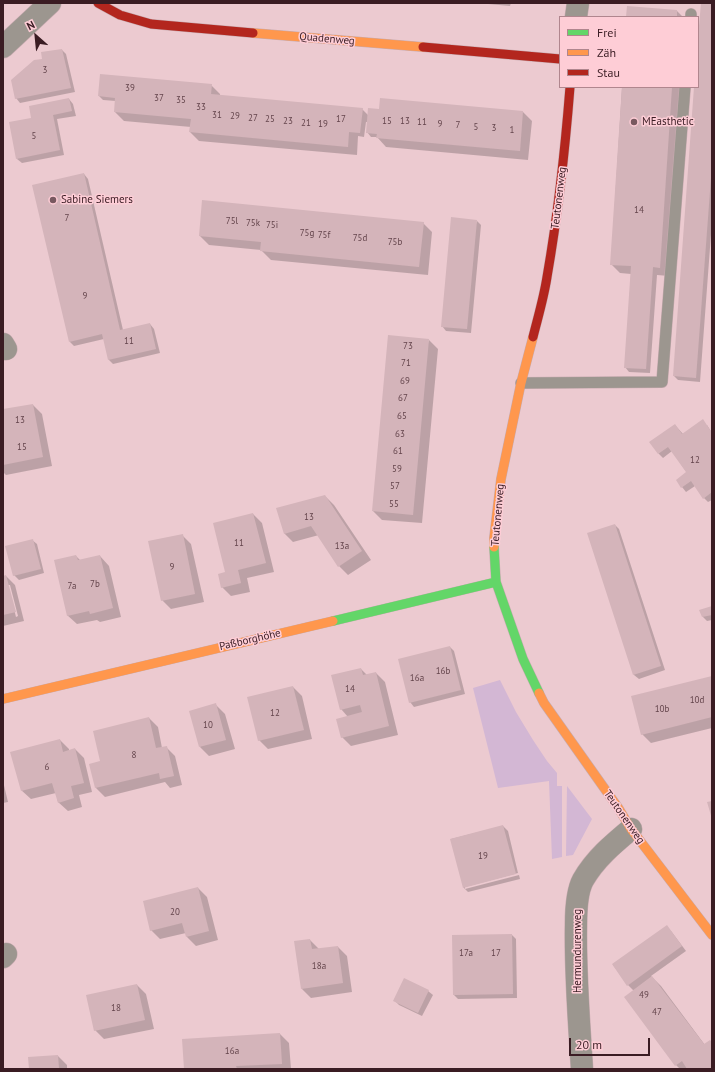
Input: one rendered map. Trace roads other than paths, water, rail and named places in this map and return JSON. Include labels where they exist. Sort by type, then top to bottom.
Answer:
[{"type":"street","points":[[3,47],[50,3]]},
{"type":"street","name":"Quadenweg","points":[[98,3],[120,15],[150,24],[559,59]]},
{"type":"street","points":[[576,16],[578,3]]},
{"type":"street","name":"Teutonenweg","points":[[570,88],[557,214],[548,272],[532,344],[521,384],[501,479],[494,538],[496,582],[523,659],[544,703],[631,829],[712,934]]},
{"type":"street","name":"Paßborghöhe","points":[[3,699],[496,582]]},
{"type":"street","name":"Hermundurenweg","points":[[582,1069],[575,950],[576,907],[582,882],[595,861],[631,829]]},
{"type":"lane","points":[[521,384],[662,382],[685,88]]},
{"type":"place","name":"MEasthetic","points":[[634,122]]},
{"type":"place","name":"Sabine Siemers","points":[[53,200]]}]
